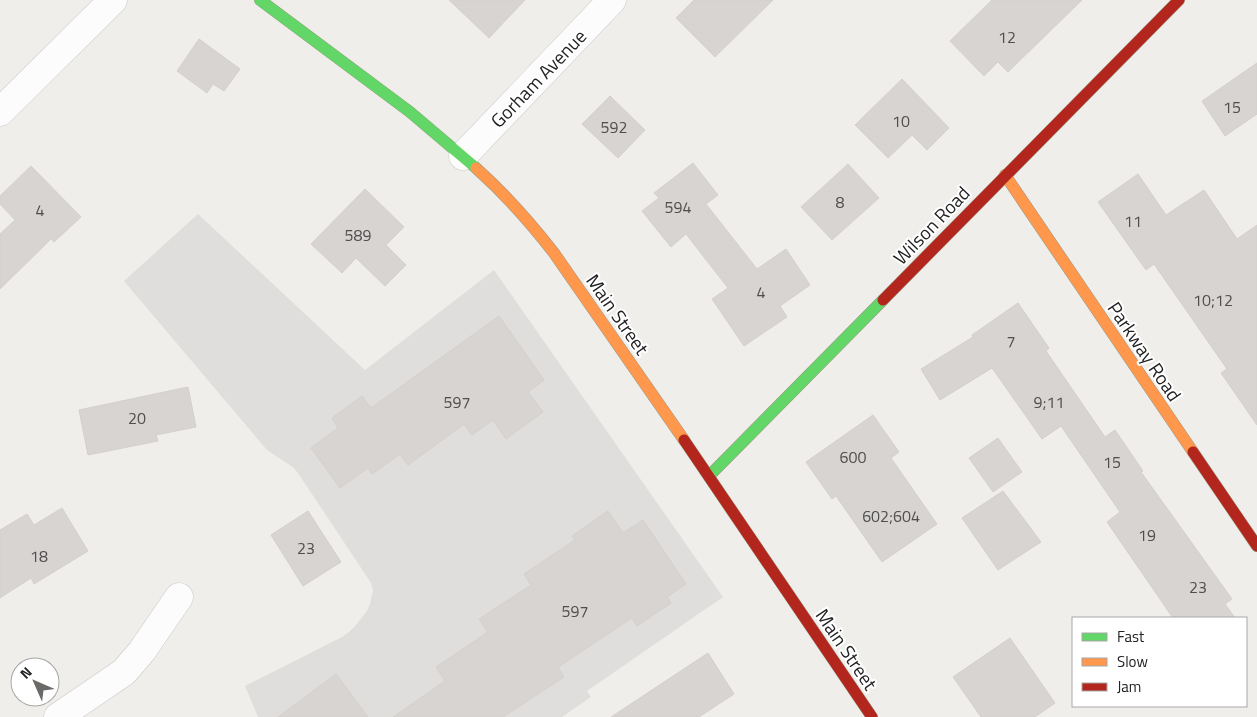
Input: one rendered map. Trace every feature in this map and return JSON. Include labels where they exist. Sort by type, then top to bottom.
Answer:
[{"type":"street","points":[[0,112],[113,0]]},
{"type":"street","name":"Main Street","points":[[260,0],[410,112],[464,156],[502,191],[534,227],[709,476],[872,717]]},
{"type":"street","name":"Gorham Avenue","points":[[464,156],[612,0]]},
{"type":"street","name":"Wilson Road","points":[[709,476],[1179,0]]},
{"type":"street","name":"Parkway Road","points":[[1005,175],[1257,546]]},
{"type":"street","points":[[58,717],[124,672],[142,651],[179,596]]},
{"type":"shaded area","points":[[198,214],[365,370],[494,270],[723,597],[587,691],[591,697],[562,717],[258,717],[245,686],[349,632],[367,611],[373,590],[371,583],[294,468],[267,450],[124,281]]},
{"type":"building","points":[[449,0],[525,0],[489,38]]},
{"type":"building","points":[[694,0],[773,0],[715,57],[676,18]]},
{"type":"building","points":[[992,0],[1082,0],[1008,72],[998,62],[984,76],[950,41]]},
{"type":"building","points":[[199,39],[240,69],[224,91],[213,84],[207,93],[177,71]]},
{"type":"building","points":[[1257,63],[1257,114],[1225,136],[1202,101]]},
{"type":"building","points":[[902,79],[949,128],[927,150],[912,135],[888,158],[855,125]]},
{"type":"building","points":[[610,96],[645,130],[618,158],[582,124]]},
{"type":"building","points":[[693,163],[718,195],[706,204],[757,269],[786,249],[810,285],[780,306],[787,317],[744,346],[712,299],[728,288],[686,234],[671,247],[642,211],[659,198],[654,193]]},
{"type":"building","points":[[848,164],[879,198],[832,240],[801,207]]},
{"type":"building","points":[[31,166],[81,217],[54,242],[51,239],[0,289],[0,234],[15,220],[0,204],[0,196]]},
{"type":"building","points":[[1138,174],[1166,215],[1204,190],[1237,239],[1257,225],[1257,425],[1221,373],[1227,369],[1154,264],[1146,270],[1098,202]]},
{"type":"building","points":[[365,189],[404,227],[386,245],[406,265],[385,286],[356,258],[342,273],[311,244]]},
{"type":"building","points":[[1018,303],[1049,348],[1046,351],[1105,437],[1115,430],[1143,471],[1141,472],[1232,599],[1225,604],[1234,617],[1172,617],[1107,522],[1120,512],[1061,426],[1042,439],[992,368],[940,400],[921,369],[973,337],[972,335]]},
{"type":"building","points":[[499,316],[544,380],[528,392],[543,412],[506,439],[493,420],[472,435],[464,424],[408,465],[400,454],[372,474],[368,468],[340,488],[311,448],[338,428],[332,418],[362,396],[371,408]]},
{"type":"building","points":[[188,387],[196,427],[156,435],[158,441],[88,455],[79,410]]},
{"type":"building","points":[[873,415],[899,452],[891,458],[937,524],[882,562],[836,496],[832,499],[806,462]]},
{"type":"building","points":[[998,438],[1022,472],[993,492],[969,458]]},
{"type":"building","points":[[1003,491],[1041,542],[998,570],[962,518]]},
{"type":"building","points":[[62,508],[88,551],[34,584],[31,578],[0,598],[0,530],[27,514],[34,525]]},
{"type":"building","points":[[308,511],[341,562],[303,586],[271,535]]},
{"type":"building","points":[[608,511],[623,533],[643,520],[686,584],[667,597],[671,603],[637,626],[632,618],[558,667],[564,677],[503,717],[393,717],[445,681],[436,667],[488,632],[479,619],[531,585],[524,574],[575,540],[572,536]]},
{"type":"building","points":[[1010,638],[1055,703],[1035,717],[981,717],[953,677]]},
{"type":"building","points":[[708,653],[734,694],[699,717],[611,717]]},
{"type":"building","points":[[336,674],[368,717],[278,717]]},
{"type":"traffic: fast","points":[[260,0],[410,112],[476,168]]},
{"type":"traffic: fast","points":[[709,476],[883,300]]},
{"type":"traffic: slow","points":[[476,168],[517,209],[554,253],[684,440]]},
{"type":"traffic: slow","points":[[1005,175],[1193,452]]},
{"type":"traffic: jam","points":[[883,300],[1179,0]]},
{"type":"traffic: jam","points":[[684,440],[872,717]]},
{"type":"traffic: jam","points":[[1193,452],[1257,546]]}]
